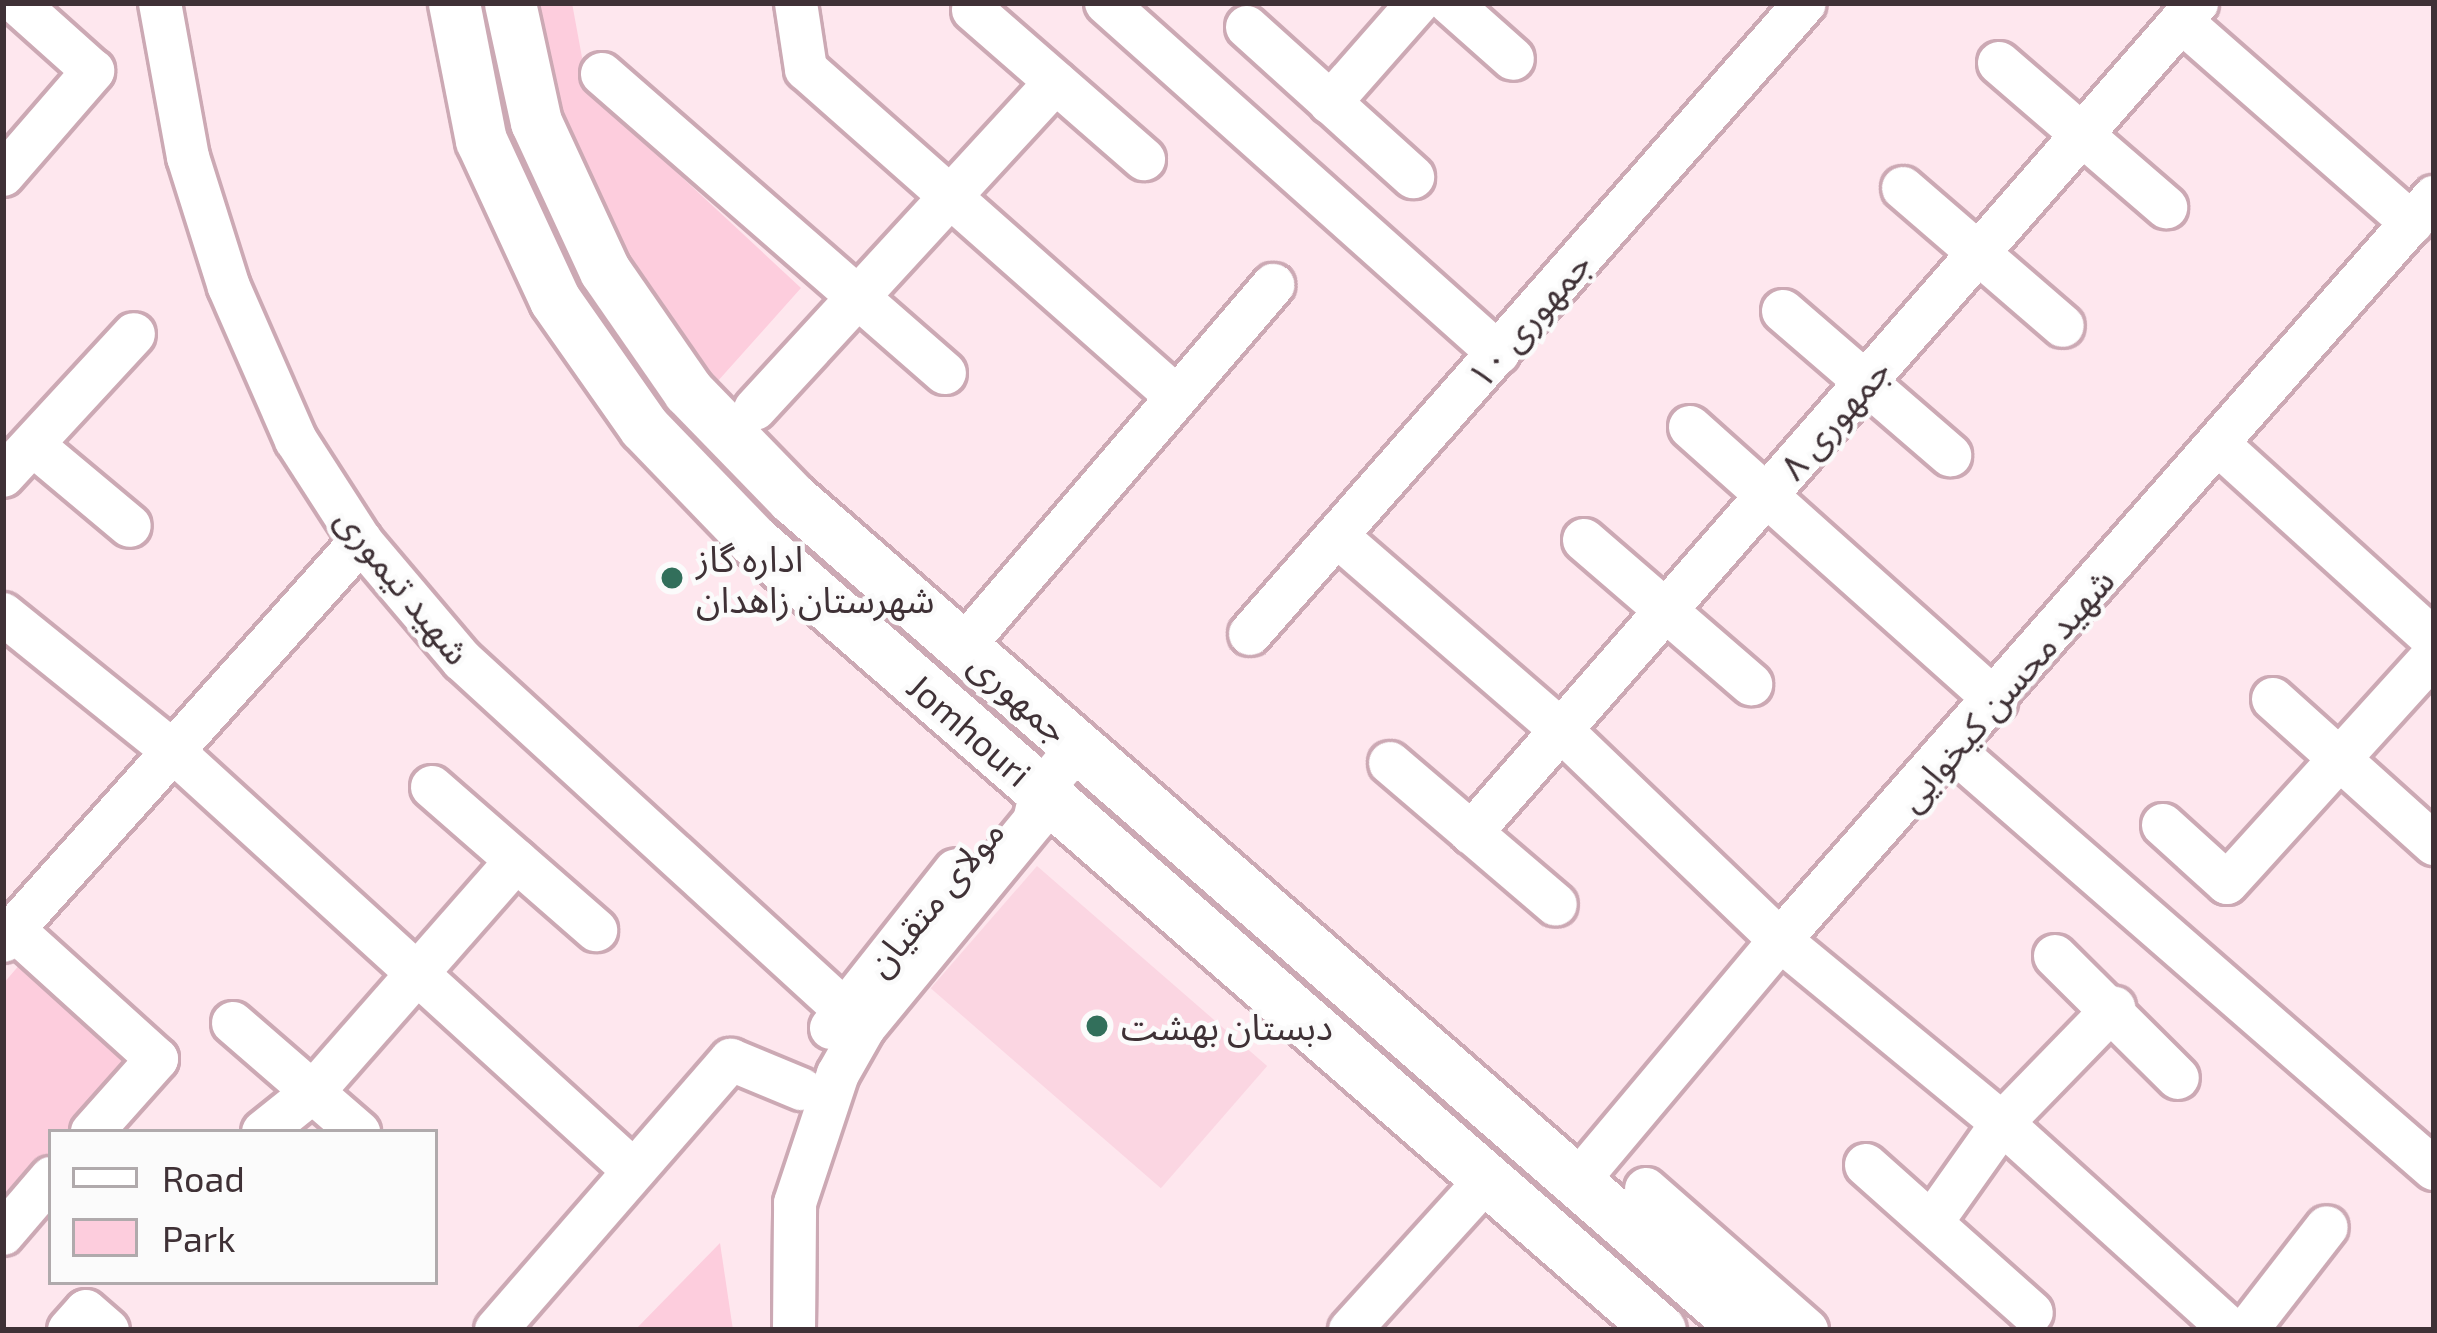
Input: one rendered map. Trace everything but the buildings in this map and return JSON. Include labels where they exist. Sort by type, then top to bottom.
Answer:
[{"type":"main road","name":"Jomhouri","points":[[454,3],[481,140],[555,300],[644,428],[753,539],[1660,1330]]},
{"type":"main road","name":"جمهوری","points":[[510,3],[536,122],[605,271],[688,391],[792,498],[1577,1182]]},
{"type":"main road","points":[[1577,1182],[1747,1330]]},
{"type":"street","points":[[3,176],[93,70],[17,3]]},
{"type":"street","name":"شهید تیموری","points":[[160,3],[188,157],[229,287],[296,440],[361,541],[462,660],[853,1018]]},
{"type":"street","points":[[796,3],[806,69],[1175,395]]},
{"type":"street","points":[[1106,3],[1498,353]]},
{"type":"street","points":[[1330,103],[1418,3]]},
{"type":"street","points":[[1450,3],[1513,59]]},
{"type":"street","name":"جمهوری ۱۰","points":[[1250,634],[1805,3]]},
{"type":"street","points":[[973,10],[1144,159]]},
{"type":"street","points":[[2189,12],[2423,210]]},
{"type":"street","name":"جمهوری ۸","points":[[1472,833],[2189,12]]},
{"type":"street","points":[[1246,28],[1414,177]]},
{"type":"street","points":[[1999,63],[2166,206]]},
{"type":"street","points":[[602,74],[945,373]]},
{"type":"street","points":[[754,409],[1056,82]]},
{"type":"street","points":[[1903,188],[2062,326]]},
{"type":"street","name":"شهید محسن کیخوایی","points":[[1577,1182],[1780,940],[1953,750],[2423,210]]},
{"type":"street","points":[[963,647],[1273,285]]},
{"type":"street","points":[[1783,310],[1950,455]]},
{"type":"street","points":[[3,476],[134,334]]},
{"type":"street","points":[[1690,427],[1996,701]]},
{"type":"street","points":[[33,445],[130,526]]},
{"type":"street","points":[[2218,445],[2434,640]]},
{"type":"street","points":[[1337,536],[1561,730],[1780,940],[2002,1124],[2231,1330]]},
{"type":"street","points":[[1584,540],[1751,684]]},
{"type":"street","points":[[95,1129],[157,1059],[8,935],[361,541]]},
{"type":"street","points":[[3,614],[174,752],[413,977],[634,1171]]},
{"type":"street","points":[[2163,825],[2227,883],[2345,761],[2434,655]]},
{"type":"street","points":[[2273,700],[2434,844]]},
{"type":"street","name":"مولای متقیان","points":[[765,1330],[766,1199],[800,1089],[1017,796],[1041,791],[1078,747]]},
{"type":"street","points":[[1953,750],[2434,1169]]},
{"type":"street","points":[[1390,763],[1556,905]]},
{"type":"street","points":[[432,788],[596,930]]},
{"type":"street","points":[[267,1129],[313,1092],[515,860]]},
{"type":"street","points":[[2056,956],[2114,1008],[2178,1078]]},
{"type":"street","points":[[1932,1222],[2002,1124],[2114,1008]]},
{"type":"street","name":"مولای متقیان","points":[[794,1330],[795,1203],[809,1143],[853,1018]]},
{"type":"street","points":[[233,1023],[356,1129]]},
{"type":"street","points":[[496,1330],[731,1060],[800,1089]]},
{"type":"street","points":[[1866,1165],[2032,1313]]},
{"type":"street","points":[[1350,1330],[1487,1179]]},
{"type":"street","points":[[3,1234],[48,1182]]},
{"type":"street","points":[[1646,1189],[1807,1330]]},
{"type":"street","points":[[2247,1330],[2326,1227]]},
{"type":"shaded area","name":"دبستان بهشت","points":[[1037,866],[1267,1066],[1161,1188],[931,988]]},
{"type":"green space","points":[[530,3],[572,3],[588,90],[801,288],[717,382],[634,271],[564,132]]},
{"type":"green space","points":[[21,963],[134,1065],[79,1129],[48,1129],[48,1163],[3,1215],[3,984]]},
{"type":"green space","points":[[720,1243],[733,1330],[635,1330]]},
{"type":"place","name":"اداره گاز شهرستان زاهدان","points":[[672,578]]},
{"type":"place","name":"دبستان بهشت","points":[[1097,1026]]}]
